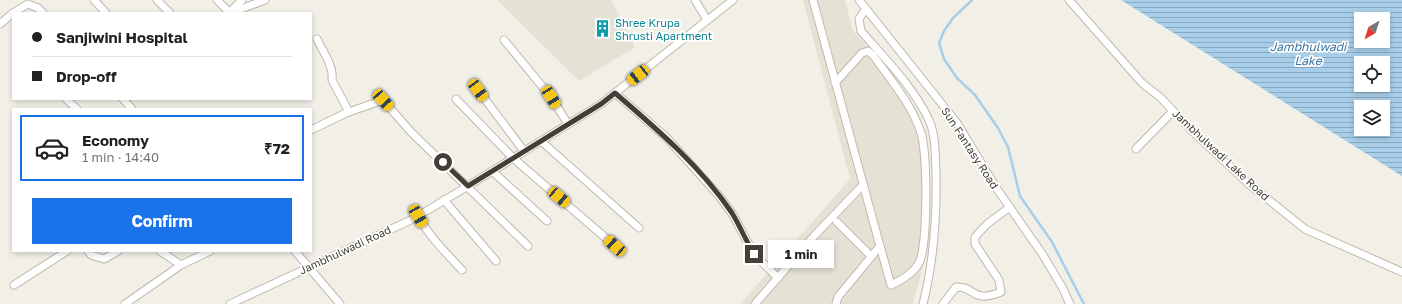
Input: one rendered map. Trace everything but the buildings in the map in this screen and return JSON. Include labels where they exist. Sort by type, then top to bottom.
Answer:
[{"type":"street","points":[[94,0],[105,12]]},
{"type":"street","points":[[157,0],[169,12]]},
{"type":"street","points":[[216,0],[229,12]]},
{"type":"street","points":[[231,12],[242,0]]},
{"type":"street","points":[[233,12],[266,0]]},
{"type":"street","points":[[695,0],[707,20]]},
{"type":"street","name":"Jambhulwadi Road","points":[[230,304],[418,216],[468,186],[601,104],[733,0]]},
{"type":"street","points":[[813,0],[829,53],[835,83],[891,285],[906,278],[920,261],[923,246],[926,176],[921,131],[903,96],[873,55],[868,51],[862,53],[835,83]]},
{"type":"street","name":"Sun Fantasy Road","points":[[859,0],[865,10],[957,123],[1010,207],[1043,255],[1070,304]]},
{"type":"street","name":"Jambhulwadi Lake Road","points":[[1068,0],[1142,83],[1250,184],[1305,229],[1402,272]]},
{"type":"street","points":[[15,12],[28,4],[38,8],[42,12]]},
{"type":"street","points":[[865,10],[859,19],[861,31],[912,92],[923,109],[932,131],[936,158],[936,216],[929,280],[923,304]]},
{"type":"street","points":[[0,24],[12,14]]},
{"type":"street","points":[[317,40],[329,63],[332,80],[348,112]]},
{"type":"street","points":[[504,40],[551,97],[568,124]]},
{"type":"street","points":[[478,90],[524,151]]},
{"type":"street","points":[[615,93],[666,138],[720,197],[733,215],[754,254],[778,278]]},
{"type":"street","points":[[456,99],[513,158],[615,246]]},
{"type":"street","points":[[67,100],[76,108]]},
{"type":"street","points":[[124,100],[131,108]]},
{"type":"street","points":[[312,130],[348,112],[383,100],[411,132],[528,246]]},
{"type":"street","points":[[1136,149],[1173,111]]},
{"type":"street","points":[[541,141],[638,228]]},
{"type":"street","points":[[492,171],[547,220]]},
{"type":"street","points":[[755,304],[863,185]]},
{"type":"street","points":[[444,200],[496,261]]},
{"type":"street","points":[[943,304],[956,287],[964,289],[978,301],[985,302],[1001,292],[999,280],[975,244],[975,237],[987,224],[1010,207]]},
{"type":"street","points":[[418,216],[423,226],[462,270]]},
{"type":"street","points":[[837,222],[871,256]]},
{"type":"street","points":[[836,304],[838,297],[880,246]]},
{"type":"street","points":[[14,285],[65,252]]},
{"type":"street","points":[[89,252],[104,260],[116,252]]},
{"type":"street","points":[[162,252],[181,264]]},
{"type":"street","points":[[125,304],[181,264],[208,252]]},
{"type":"street","points":[[296,252],[340,304]]},
{"type":"shaded area","name":"Shree Krupa Shrusti Apartment","points":[[497,0],[611,0],[635,47],[579,81]]},
{"type":"shaded area","points":[[803,0],[845,0],[853,31],[891,73],[916,108],[927,134],[928,247],[913,304],[740,304],[850,179]]},
{"type":"water","name":"Jambhulwadi Lake","points":[[1121,0],[1402,0],[1402,176]]},
{"type":"waterway","points":[[972,0],[953,18],[944,31],[939,43],[944,59],[957,78],[975,95],[998,128],[1008,147],[1020,196],[1052,242],[1084,304]]},
{"type":"place","name":"Shree Krupa Shrusti Apartment","points":[[602,29]]},
{"type":"route","points":[[443,162],[468,186],[601,104],[615,93],[666,138],[720,197],[733,215],[754,254]]}]
